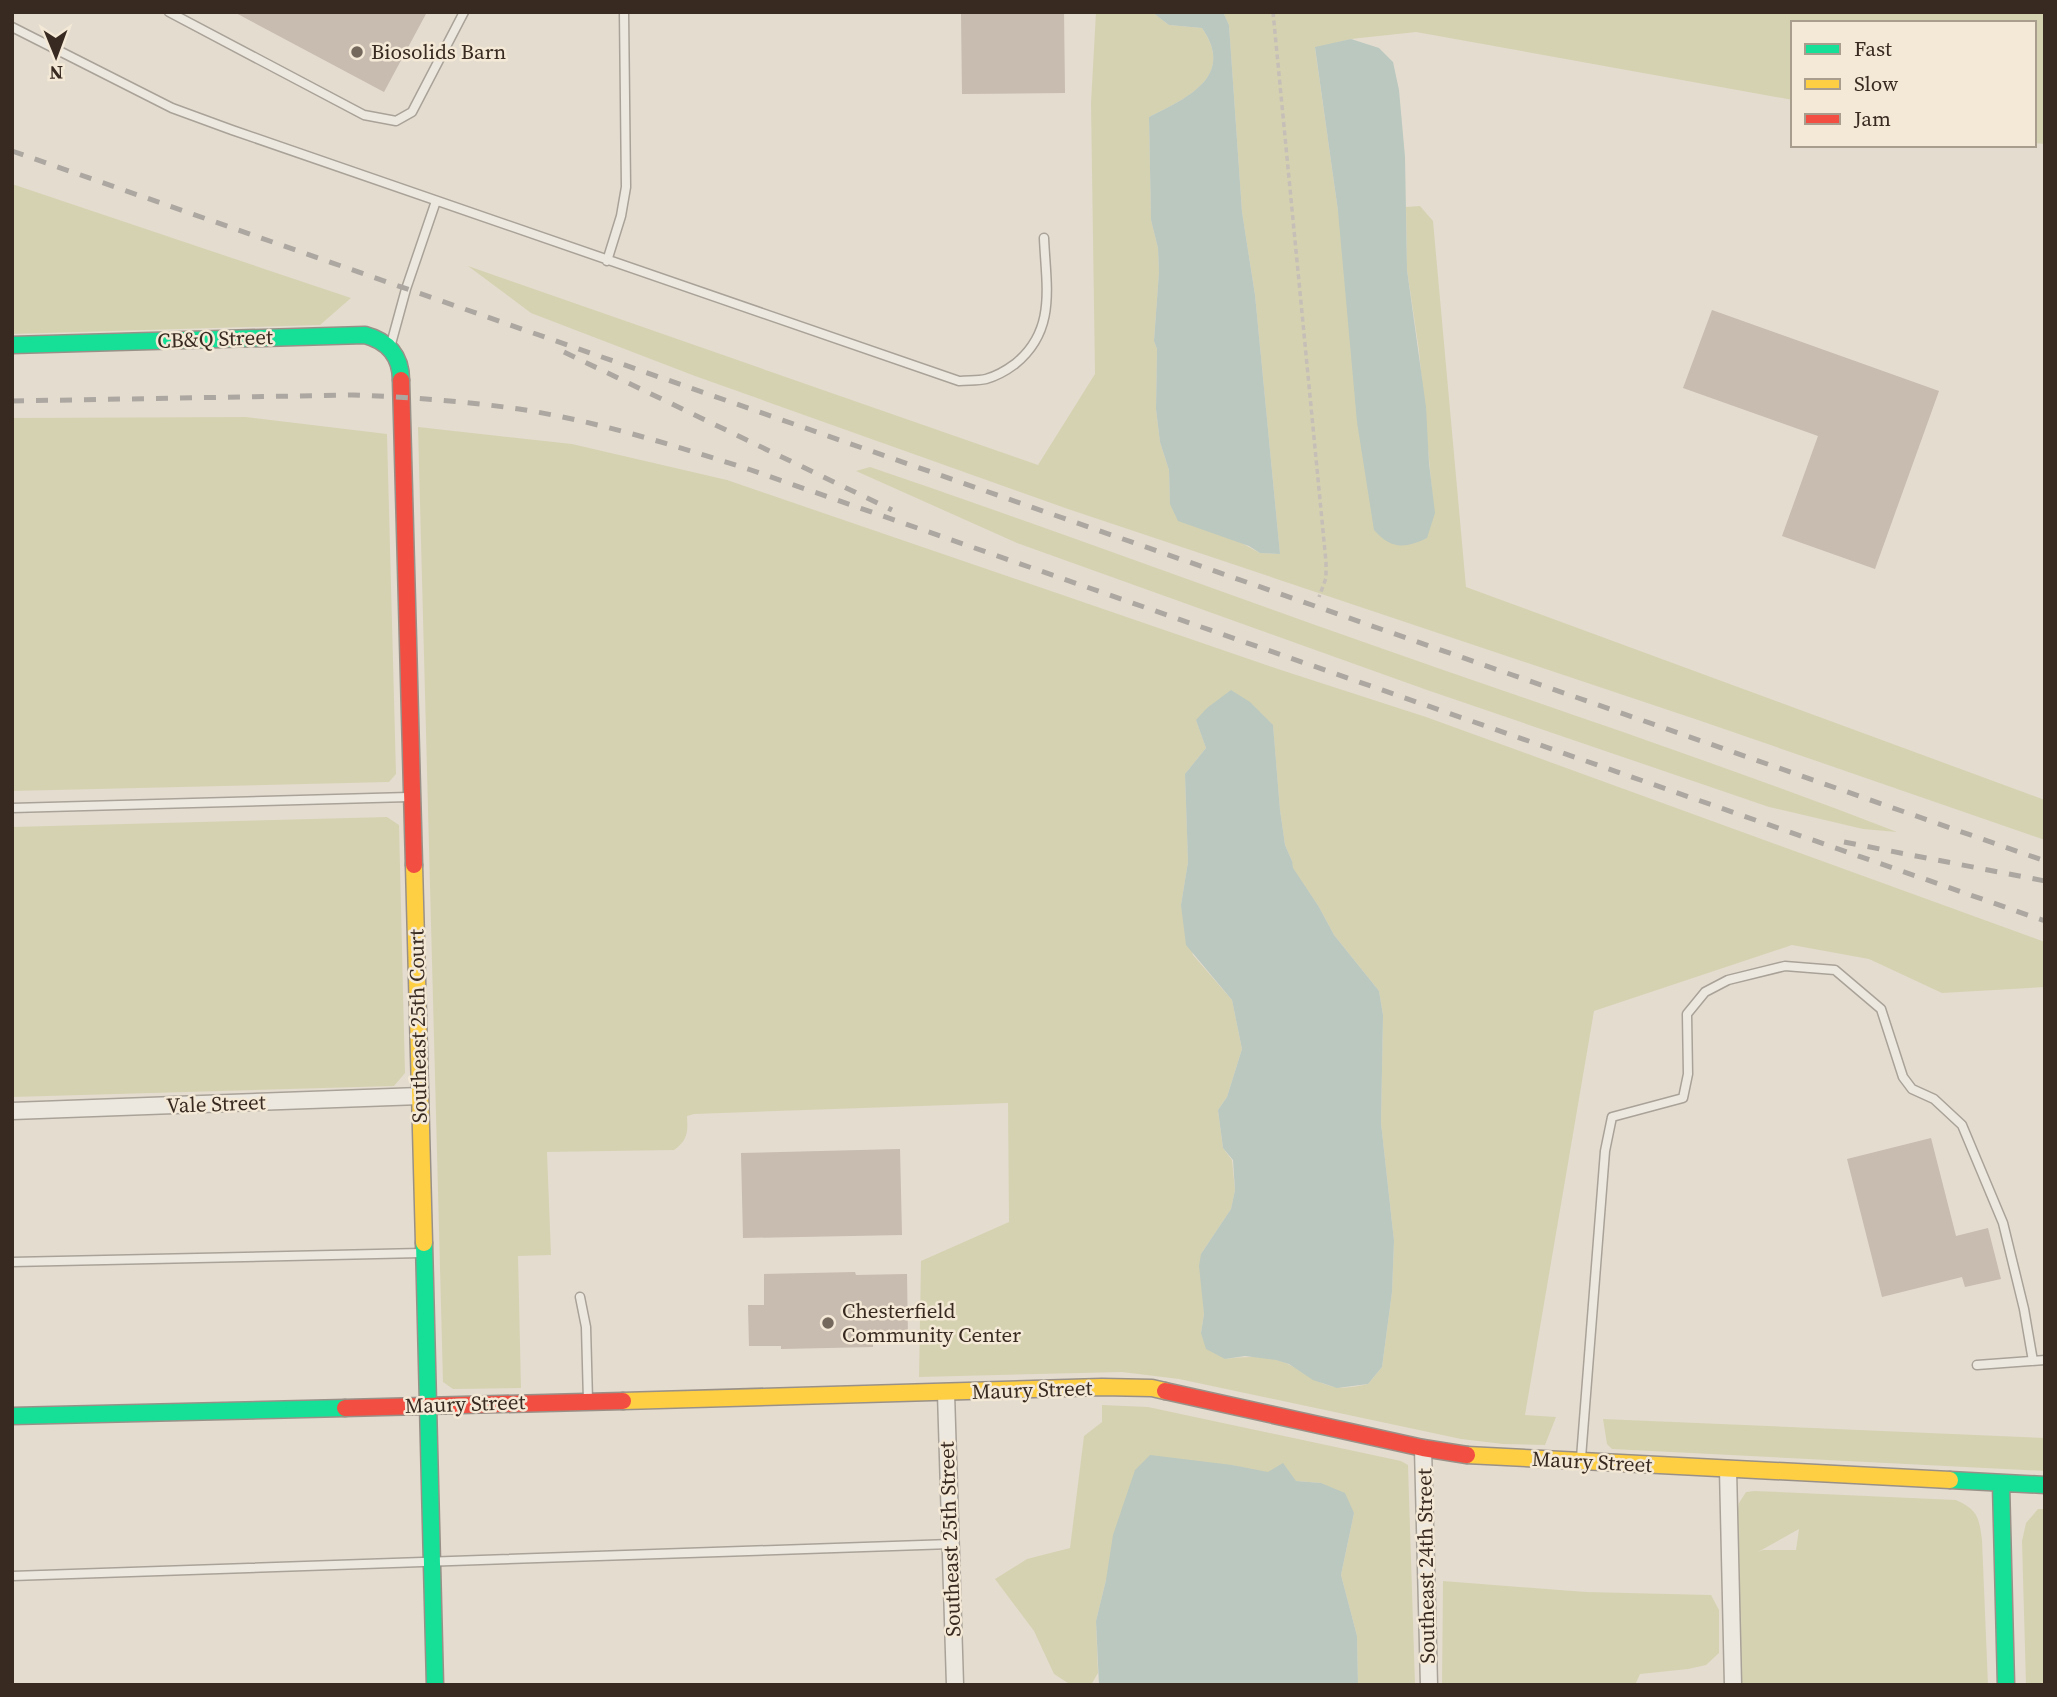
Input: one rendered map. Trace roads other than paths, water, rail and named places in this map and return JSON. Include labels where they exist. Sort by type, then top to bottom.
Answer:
[{"type":"street","name":"CB&Q Street","points":[[12,345],[365,335],[377,338],[391,347]]},
{"type":"street","name":"Southeast 25th Court","points":[[391,347],[401,368],[435,1685]]},
{"type":"street","name":"Vale Street","points":[[12,1111],[420,1096]]},
{"type":"street","name":"Maury Street","points":[[12,1416],[1101,1387],[1152,1388],[1423,1448],[1474,1456],[2045,1485]]},
{"type":"street","name":"Southeast 25th Street","points":[[946,1393],[954,1685]]},
{"type":"street","name":"Southeast 24th Street","points":[[1423,1448],[1429,1685]]},
{"type":"street","points":[[1728,1468],[1733,1685]]},
{"type":"street","points":[[2001,1483],[2006,1685]]},
{"type":"lane","points":[[169,12],[364,115],[396,121],[412,112],[464,12]]},
{"type":"lane","points":[[607,261],[621,216],[626,187],[624,12]]},
{"type":"lane","points":[[12,26],[172,108],[959,381],[986,379],[1007,370],[1028,354],[1043,330],[1047,304],[1044,238]]},
{"type":"lane","points":[[391,347],[406,289],[436,201]]},
{"type":"lane","points":[[12,808],[412,796]]},
{"type":"lane","points":[[1580,1461],[1605,1151],[1612,1116],[1683,1098],[1688,1074],[1687,1014],[1705,992],[1728,980],[1785,966],[1835,970],[1881,1009],[1903,1077],[1912,1089],[1934,1099],[1962,1125],[2003,1223],[2024,1309],[2033,1360]]},
{"type":"lane","points":[[12,1262],[424,1253]]},
{"type":"lane","points":[[580,1297],[586,1327],[587,1401]]},
{"type":"lane","points":[[1978,1365],[2045,1360]]},
{"type":"lane","points":[[12,1576],[951,1544]]},
{"type":"railway","points":[[12,151],[2045,861]]},
{"type":"railway","points":[[564,352],[892,510]]},
{"type":"railway","points":[[12,401],[353,395],[498,406],[606,427],[748,469],[2045,921]]},
{"type":"railway","points":[[1844,842],[2045,881]]},
{"type":"place","name":"Biosolids Barn","points":[[357,52]]},
{"type":"place","name":"Chesterfield Community Center","points":[[828,1323]]}]
